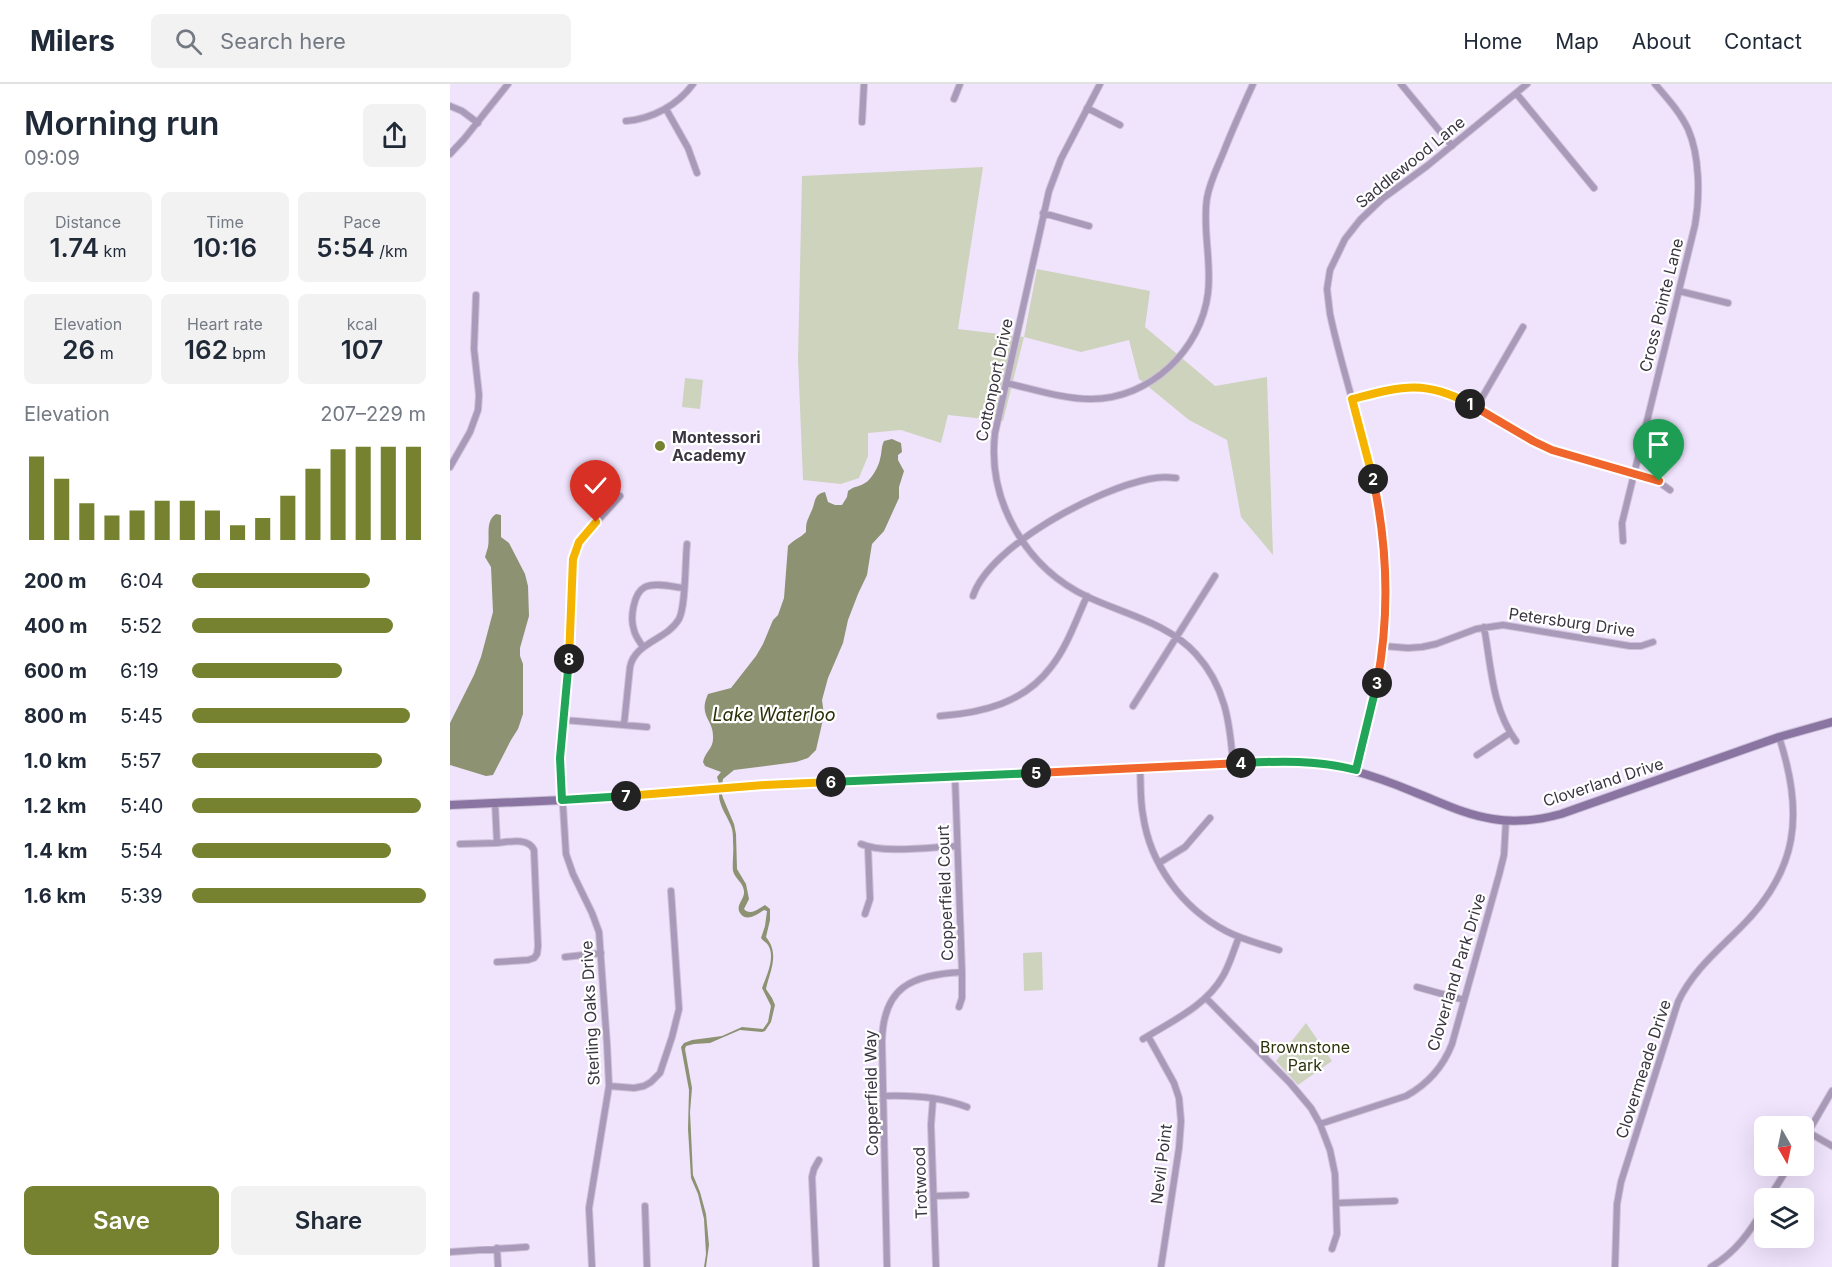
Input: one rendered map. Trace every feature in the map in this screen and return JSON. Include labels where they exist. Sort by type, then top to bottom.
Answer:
[{"type":"main road","name":"Cloverland Drive","points":[[450,805],[733,788],[1298,761],[1356,770],[1466,813],[1506,820],[1536,819],[1561,814],[1779,737],[1832,722]]},
{"type":"street","points":[[450,154],[508,84]]},
{"type":"street","points":[[626,121],[640,119],[666,109],[693,84]]},
{"type":"street","points":[[862,122],[864,84]]},
{"type":"street","points":[[954,99],[960,84]]},
{"type":"street","name":"Cottonport Drive","points":[[1100,84],[1061,159],[1043,213],[995,433],[994,462],[1001,497],[1013,527],[1033,556],[1052,575],[1087,596],[1176,637],[1196,654],[1220,690],[1230,724],[1233,764]]},
{"type":"street","points":[[1006,382],[1081,399],[1108,398],[1145,386],[1162,374],[1181,355],[1197,331],[1206,303],[1209,282],[1206,218],[1210,185],[1253,84]]},
{"type":"street","points":[[1401,84],[1452,146]]},
{"type":"street","name":"Saddlewood Lane","points":[[1356,770],[1376,689],[1383,645],[1387,592],[1377,496],[1328,306],[1327,282],[1333,261],[1345,239],[1367,212],[1527,84]]},
{"type":"street","name":"Cross Pointe Lane","points":[[1623,541],[1621,526],[1696,220],[1698,182],[1689,130],[1656,84]]},
{"type":"street","points":[[1516,93],[1594,189]]},
{"type":"street","points":[[450,106],[462,111],[478,123]]},
{"type":"street","points":[[1088,108],[1120,125]]},
{"type":"street","points":[[666,109],[691,155],[697,173]]},
{"type":"street","points":[[1043,213],[1089,226]]},
{"type":"street","points":[[1679,291],[1728,303]]},
{"type":"street","points":[[450,467],[472,429],[478,410],[479,394],[474,349],[476,296]]},
{"type":"street","points":[[1476,408],[1523,327]]},
{"type":"street","points":[[1352,399],[1395,388],[1413,387],[1446,394],[1552,450],[1659,481],[1670,490]]},
{"type":"street","points":[[973,596],[980,580],[1022,540],[1079,505],[1112,490],[1155,478],[1176,478]]},
{"type":"street","name":"Sterling Oaks Drive","points":[[592,1267],[590,1208],[609,1086],[609,1065],[601,953],[596,923],[567,859],[560,758],[569,674],[573,559],[583,537],[620,496]]},
{"type":"street","points":[[624,725],[630,664],[634,656],[643,647],[669,630],[681,613],[687,544]]},
{"type":"street","points":[[1133,706],[1215,576]]},
{"type":"street","points":[[643,647],[633,627],[635,599],[638,594],[650,586],[683,588]]},
{"type":"street","points":[[940,716],[988,709],[1009,701],[1028,689],[1047,672],[1056,660],[1087,596]]},
{"type":"street","name":"Petersburg Drive","points":[[1383,645],[1408,648],[1429,645],[1467,631],[1503,625],[1636,646],[1653,642]]},
{"type":"street","points":[[1484,627],[1497,703],[1516,741]]},
{"type":"street","points":[[564,720],[647,727]]},
{"type":"street","points":[[1477,755],[1510,733]]},
{"type":"street","name":"Clovermeade Drive","points":[[1615,1267],[1617,1204],[1621,1182],[1678,1002],[1693,976],[1766,898],[1787,855],[1792,833],[1794,806],[1788,767],[1779,737]]},
{"type":"street","points":[[1140,768],[1143,816],[1151,847],[1176,890],[1219,927],[1239,937],[1278,950]]},
{"type":"street","name":"Copperfield Court","points":[[955,777],[962,972],[962,998],[959,1007]]},
{"type":"street","points":[[495,803],[497,843]]},
{"type":"street","points":[[1159,863],[1185,847],[1210,818]]},
{"type":"street","name":"Cloverland Park Drive","points":[[1320,1124],[1388,1103],[1418,1089],[1435,1074],[1445,1059],[1452,1044],[1499,875],[1504,855],[1506,820]]},
{"type":"street","points":[[460,843],[524,842],[533,848],[537,954],[531,959],[496,962]]},
{"type":"street","points":[[865,914],[870,899],[865,846],[886,849],[957,846]]},
{"type":"street","points":[[609,1086],[634,1088],[651,1082],[660,1072],[669,1046],[679,1009],[671,891]]},
{"type":"street","points":[[1239,937],[1224,974],[1206,998],[1290,1083],[1311,1108],[1320,1124],[1332,1157],[1337,1203],[1337,1234],[1332,1249]]},
{"type":"street","points":[[565,957],[601,953]]},
{"type":"street","name":"Copperfield Way","points":[[887,1267],[882,1033],[887,1008],[893,998],[911,982],[936,974],[962,972]]},
{"type":"street","points":[[1417,987],[1464,1000]]},
{"type":"street","name":"Nevil Point","points":[[1161,1267],[1179,1148],[1180,1104],[1174,1083],[1145,1037],[1206,998]]},
{"type":"street","points":[[1814,1122],[1832,1091]]},
{"type":"street","points":[[883,1096],[899,1095],[949,1101],[967,1107]]},
{"type":"street","name":"Trotwood","points":[[933,1099],[931,1125],[936,1267]]},
{"type":"street","points":[[1814,1136],[1832,1146]]},
{"type":"street","points":[[816,1267],[812,1177],[819,1160]]},
{"type":"street","points":[[935,1196],[966,1195]]},
{"type":"street","points":[[1337,1203],[1395,1201]]},
{"type":"street","points":[[645,1206],[647,1267]]},
{"type":"street","points":[[1711,1267],[1740,1245],[1754,1223]]},
{"type":"street","points":[[450,1252],[526,1247]]},
{"type":"street","points":[[497,1248],[498,1267]]},
{"type":"green space","points":[[983,167],[958,329],[1024,337],[1003,421],[948,415],[941,443],[901,430],[868,433],[868,456],[859,478],[841,484],[803,480],[798,359],[802,176]]},
{"type":"green space","points":[[1037,269],[1150,291],[1145,327],[1215,386],[1267,377],[1273,555],[1241,517],[1227,440],[1189,420],[1139,379],[1129,340],[1081,352],[1024,337]]},
{"type":"green space","points":[[685,378],[703,380],[700,409],[682,407]]},
{"type":"green space","points":[[1042,952],[1043,990],[1024,991],[1023,953]]},
{"type":"green space","name":"Brownstone Park","points":[[1306,1023],[1332,1061],[1298,1085],[1276,1061]]},
{"type":"water","name":"Lake Waterloo","points":[[892,439],[901,443],[902,452],[898,455],[898,460],[904,471],[899,487],[899,498],[884,531],[872,544],[867,575],[848,620],[843,643],[828,678],[822,700],[824,715],[816,750],[808,758],[796,762],[734,770],[723,779],[721,791],[736,834],[737,869],[746,884],[749,899],[744,909],[749,912],[765,905],[770,909],[766,937],[773,956],[766,989],[775,1005],[771,1022],[765,1031],[740,1030],[710,1043],[686,1046],[685,1049],[692,1088],[690,1112],[693,1175],[706,1214],[709,1245],[706,1267],[704,1267],[706,1254],[704,1219],[698,1194],[691,1178],[688,1129],[689,1090],[681,1047],[692,1040],[722,1036],[742,1027],[763,1029],[768,1022],[771,1006],[762,988],[771,961],[770,950],[761,938],[767,911],[764,910],[749,918],[743,916],[739,910],[744,891],[733,871],[731,825],[719,799],[717,777],[721,772],[705,766],[703,762],[713,740],[705,712],[705,701],[708,694],[731,688],[763,644],[784,598],[788,546],[806,532],[807,522],[818,495],[825,492],[828,502],[842,505],[848,491],[865,483],[872,476],[879,462],[884,441]]},
{"type":"water","points":[[496,514],[501,515],[501,537],[509,543],[525,574],[528,586],[529,616],[520,648],[523,664],[523,714],[518,729],[493,775],[486,776],[450,765],[450,723],[481,657],[493,612],[491,567],[485,557],[490,521]]},
{"type":"place","name":"Montessori Academy","points":[[660,446]]},
{"type":"route","points":[[596,522],[579,542],[573,559],[569,674],[560,758],[562,800],[765,785],[1289,761],[1320,763],[1356,770],[1379,669],[1387,592],[1385,554],[1377,496],[1352,399],[1404,387],[1437,391],[1465,402],[1552,450],[1659,481]]}]
